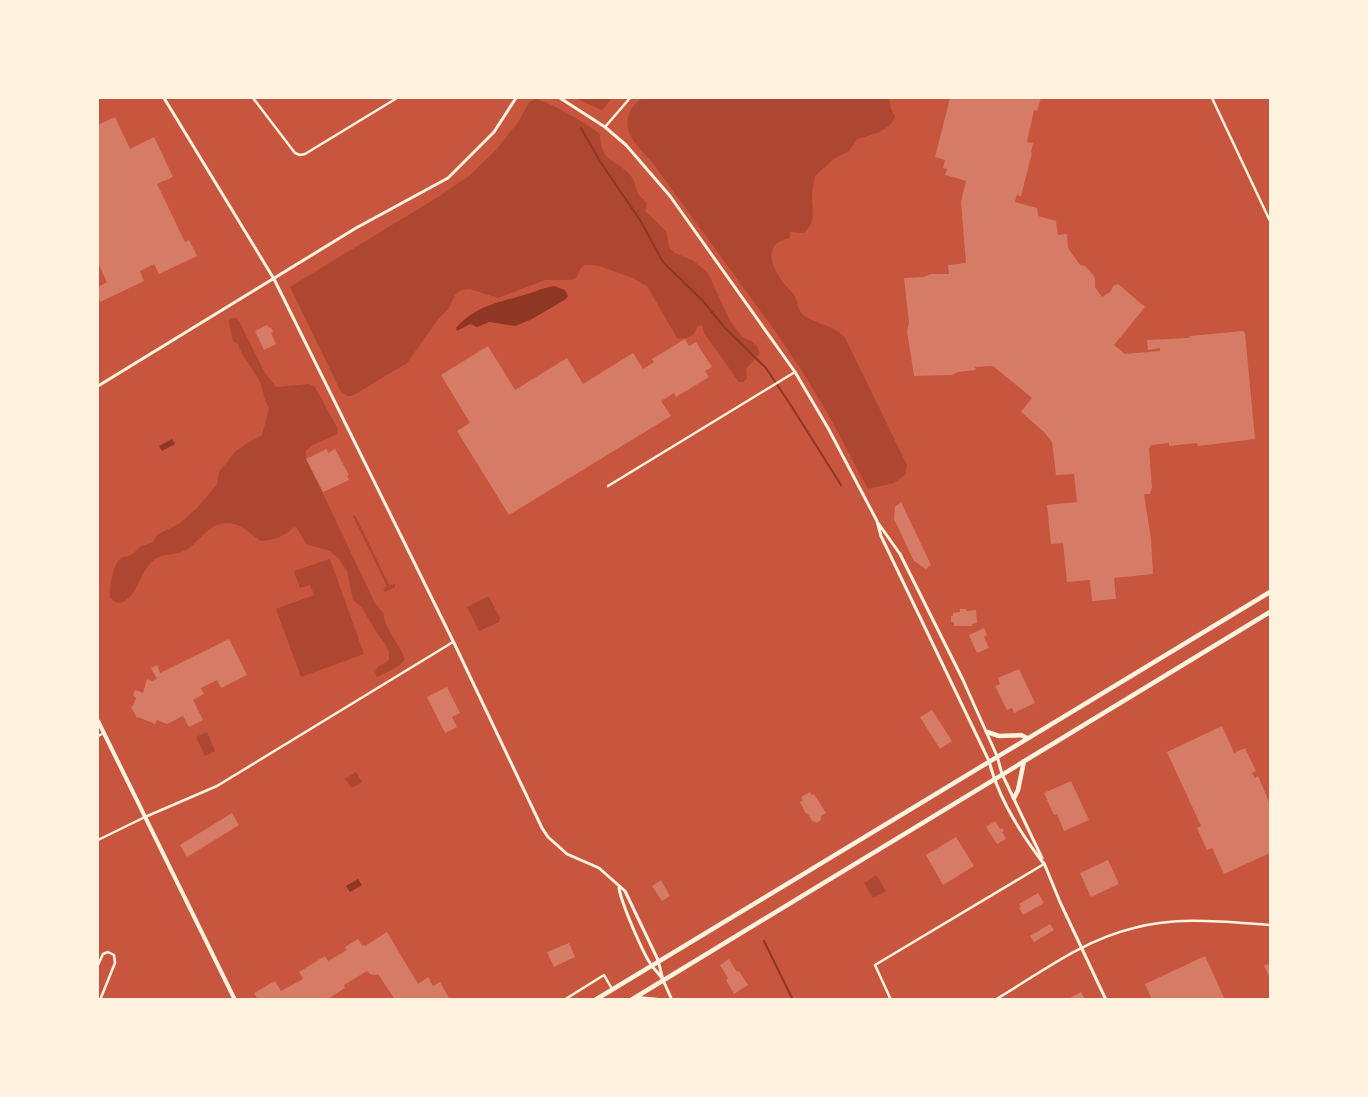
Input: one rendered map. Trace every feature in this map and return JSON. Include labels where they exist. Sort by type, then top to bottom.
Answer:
[{"type":"main road","points":[[595,1000],[658,960],[1270,592]]},
{"type":"main road","points":[[632,999],[1270,612]]},
{"type":"main road","points":[[98,721],[235,1000]]},
{"type":"main road","points":[[987,732],[1000,736],[1020,735],[1027,738]]},
{"type":"main road","points":[[1014,798],[1018,790],[1024,761]]},
{"type":"main road","points":[[632,999],[657,1000]]},
{"type":"street","points":[[164,98],[274,279],[545,833],[566,854],[599,868],[625,891],[658,960],[663,980],[672,1000]]},
{"type":"street","points":[[253,98],[295,153],[300,155],[305,154],[397,98]]},
{"type":"street","points":[[98,386],[356,228],[448,178],[494,132],[516,98]]},
{"type":"street","points":[[560,98],[605,127],[633,152],[670,196],[795,372],[828,428],[877,521],[900,554],[963,680],[998,756],[1002,774],[1106,1000]]},
{"type":"street","points":[[605,127],[630,98]]},
{"type":"street","points":[[1212,98],[1270,221]]},
{"type":"street","points":[[608,486],[795,372]]},
{"type":"street","points":[[877,521],[881,536],[988,761],[993,779],[1024,838],[1044,864]]},
{"type":"street","points":[[98,840],[145,817],[217,786],[453,642]]},
{"type":"street","points":[[98,736],[104,733]]},
{"type":"street","points":[[891,1000],[875,965],[1044,864]]},
{"type":"street","points":[[619,887],[626,910],[651,965],[663,980]]},
{"type":"street","points":[[995,1000],[1081,948],[1134,928],[1161,923],[1212,920],[1270,925]]},
{"type":"street","points":[[98,965],[103,954],[108,952],[114,955],[115,963],[100,1000]]},
{"type":"street","points":[[564,1000],[604,975],[612,989]]},
{"type":"shaded area","points":[[575,98],[612,98],[602,110]]},
{"type":"shaded area","points":[[642,98],[889,98],[891,109],[895,116],[893,121],[879,132],[857,139],[849,151],[835,158],[815,176],[811,224],[804,233],[790,232],[790,238],[776,244],[773,248],[772,259],[776,272],[795,296],[802,314],[841,333],[845,338],[907,465],[905,475],[894,483],[868,489],[828,414],[800,368],[652,162],[632,139],[627,125],[628,118],[633,106]]},
{"type":"shaded area","points":[[535,99],[558,108],[600,134],[603,151],[633,178],[639,195],[647,203],[645,211],[666,231],[669,247],[675,253],[694,261],[708,273],[730,321],[742,337],[752,341],[757,346],[760,353],[746,369],[747,378],[743,382],[739,382],[704,333],[701,325],[697,327],[694,334],[690,337],[677,338],[647,286],[633,278],[599,266],[585,265],[581,268],[576,278],[571,280],[545,280],[498,298],[470,289],[462,290],[455,295],[449,308],[439,318],[407,363],[352,396],[347,396],[341,392],[290,287],[438,197],[469,176],[496,150],[518,122],[529,103]]},
{"type":"shaded area","points":[[554,286],[565,290],[568,296],[566,299],[532,319],[515,326],[489,322],[477,327],[470,324],[457,331],[456,328],[462,321],[476,311]]},
{"type":"shaded area","points":[[236,318],[240,323],[265,373],[276,387],[309,384],[315,387],[338,429],[337,434],[311,446],[306,451],[306,458],[375,603],[384,614],[386,624],[405,659],[396,667],[377,677],[375,672],[378,667],[389,660],[389,652],[362,608],[353,600],[347,571],[339,559],[330,551],[306,544],[297,528],[294,527],[279,537],[261,541],[238,525],[228,523],[215,526],[184,551],[162,556],[153,561],[146,569],[133,593],[126,600],[117,603],[110,597],[113,571],[120,559],[131,555],[141,546],[152,543],[157,535],[180,523],[197,508],[217,484],[219,472],[235,452],[262,435],[269,408],[257,377],[242,354],[238,344],[233,341],[229,324],[229,320]]},
{"type":"shaded area","points":[[172,439],[175,444],[162,451],[159,446]]},
{"type":"shaded area","points":[[355,515],[389,585],[395,584],[395,587],[385,592],[383,589],[387,586],[353,516]]},
{"type":"shaded area","points":[[330,559],[364,654],[301,677],[276,609],[314,595],[310,585],[300,588],[294,571]]},
{"type":"shaded area","points":[[489,597],[500,618],[499,622],[479,631],[467,607]]},
{"type":"shaded area","points":[[207,732],[215,751],[205,756],[196,737]]},
{"type":"shaded area","points":[[356,772],[362,782],[352,788],[345,779]]},
{"type":"shaded area","points":[[876,875],[886,891],[873,898],[864,883]]},
{"type":"shaded area","points":[[358,879],[362,885],[350,892],[346,886]]},
{"type":"building","points":[[950,98],[1041,98],[1037,111],[1034,110],[1027,142],[1033,143],[1032,153],[1021,196],[1017,194],[1015,202],[1037,208],[1038,216],[1056,221],[1058,235],[1067,234],[1068,248],[1080,265],[1085,266],[1092,273],[1095,278],[1095,287],[1102,297],[1111,291],[1113,286],[1118,284],[1145,307],[1114,345],[1125,354],[1160,351],[1160,348],[1148,350],[1147,340],[1189,338],[1190,336],[1243,331],[1245,333],[1255,439],[1198,446],[1197,443],[1169,446],[1169,443],[1151,445],[1149,449],[1152,488],[1150,494],[1144,494],[1151,539],[1153,574],[1114,578],[1116,599],[1092,601],[1090,580],[1067,582],[1063,543],[1051,544],[1047,505],[1077,502],[1074,474],[1056,475],[1052,442],[1044,432],[1021,412],[1032,398],[993,366],[975,367],[976,370],[958,372],[952,375],[914,376],[907,331],[909,323],[904,278],[923,277],[931,274],[949,274],[948,265],[966,263],[961,202],[966,181],[945,175],[947,169],[943,168],[945,160],[935,157]]},
{"type":"building","points":[[115,117],[130,149],[154,137],[173,177],[157,184],[185,242],[189,240],[197,256],[159,274],[154,264],[140,271],[144,281],[100,302],[98,287],[107,282],[98,263],[98,125]]},
{"type":"building","points":[[267,325],[269,328],[271,327],[273,332],[271,333],[276,344],[264,350],[255,331]]},
{"type":"building","points":[[685,339],[689,346],[696,342],[712,367],[705,371],[709,377],[676,397],[674,393],[661,401],[671,416],[509,515],[457,431],[470,423],[441,375],[488,346],[515,390],[567,358],[583,384],[633,353],[643,369],[654,362],[652,359]]},
{"type":"building","points":[[327,449],[328,453],[335,449],[349,475],[347,476],[349,480],[323,492],[306,459]]},
{"type":"building","points":[[901,502],[931,565],[926,569],[914,561],[894,519],[895,507]]},
{"type":"building","points":[[960,609],[966,609],[967,611],[976,610],[977,623],[972,624],[972,626],[954,626],[954,622],[951,622],[951,616],[953,616],[953,613],[960,612]]},
{"type":"building","points":[[984,628],[987,635],[984,637],[989,648],[977,653],[969,635]]},
{"type":"building","points":[[229,639],[247,675],[221,688],[217,680],[201,688],[204,694],[193,700],[203,720],[189,727],[183,716],[167,724],[157,720],[155,724],[137,718],[131,707],[136,698],[133,695],[135,690],[143,693],[147,679],[152,681],[157,679],[151,668],[157,665],[160,673]]},
{"type":"building","points":[[1019,669],[1035,703],[1014,713],[1012,708],[1007,710],[995,686],[1000,684],[998,678]]},
{"type":"building","points":[[447,687],[460,713],[452,717],[457,727],[445,733],[427,697]]},
{"type":"building","points":[[932,710],[952,741],[940,749],[920,717]]},
{"type":"building","points":[[1222,726],[1234,753],[1245,748],[1256,771],[1252,773],[1255,778],[1258,776],[1270,804],[1270,853],[1224,874],[1212,848],[1207,850],[1197,828],[1201,826],[1167,752]]},
{"type":"building","points":[[1071,781],[1089,820],[1064,831],[1057,814],[1054,815],[1044,793]]},
{"type":"building","points":[[810,792],[812,795],[814,794],[826,813],[816,823],[806,814],[800,802],[803,800],[801,797]]},
{"type":"building","points":[[232,813],[239,825],[187,857],[180,845]]},
{"type":"building","points":[[995,821],[1000,829],[1002,828],[1004,831],[1002,832],[1006,839],[997,844],[986,827]]},
{"type":"building","points":[[956,837],[974,866],[943,885],[926,855]]},
{"type":"building","points":[[1108,860],[1119,884],[1091,897],[1080,873]]},
{"type":"building","points":[[661,880],[670,896],[662,901],[652,886]]},
{"type":"building","points":[[1038,893],[1044,903],[1023,915],[1019,904]]},
{"type":"building","points":[[1050,924],[1054,930],[1034,942],[1030,936]]},
{"type":"building","points":[[387,932],[418,984],[428,977],[433,986],[440,982],[450,1000],[391,1000],[394,998],[378,974],[370,974],[367,971],[344,985],[345,988],[326,1000],[322,998],[320,1000],[258,1000],[254,993],[275,981],[281,991],[303,979],[299,972],[325,956],[328,961],[347,950],[345,947],[358,939],[362,946],[365,946]]},
{"type":"building","points":[[569,943],[575,957],[554,967],[547,952]]},
{"type":"building","points":[[1205,956],[1225,1000],[1152,1000],[1145,984]]},
{"type":"building","points":[[729,959],[748,985],[734,994],[726,980],[728,978],[720,965]]},
{"type":"building","points":[[1270,963],[1270,978],[1264,966]]},
{"type":"building","points":[[1081,992],[1085,1000],[1066,1000]]},
{"type":"waterway","points":[[581,128],[601,163],[640,220],[663,262],[702,300],[725,328],[766,368],[841,485]]},
{"type":"waterway","points":[[764,941],[793,1000]]}]
